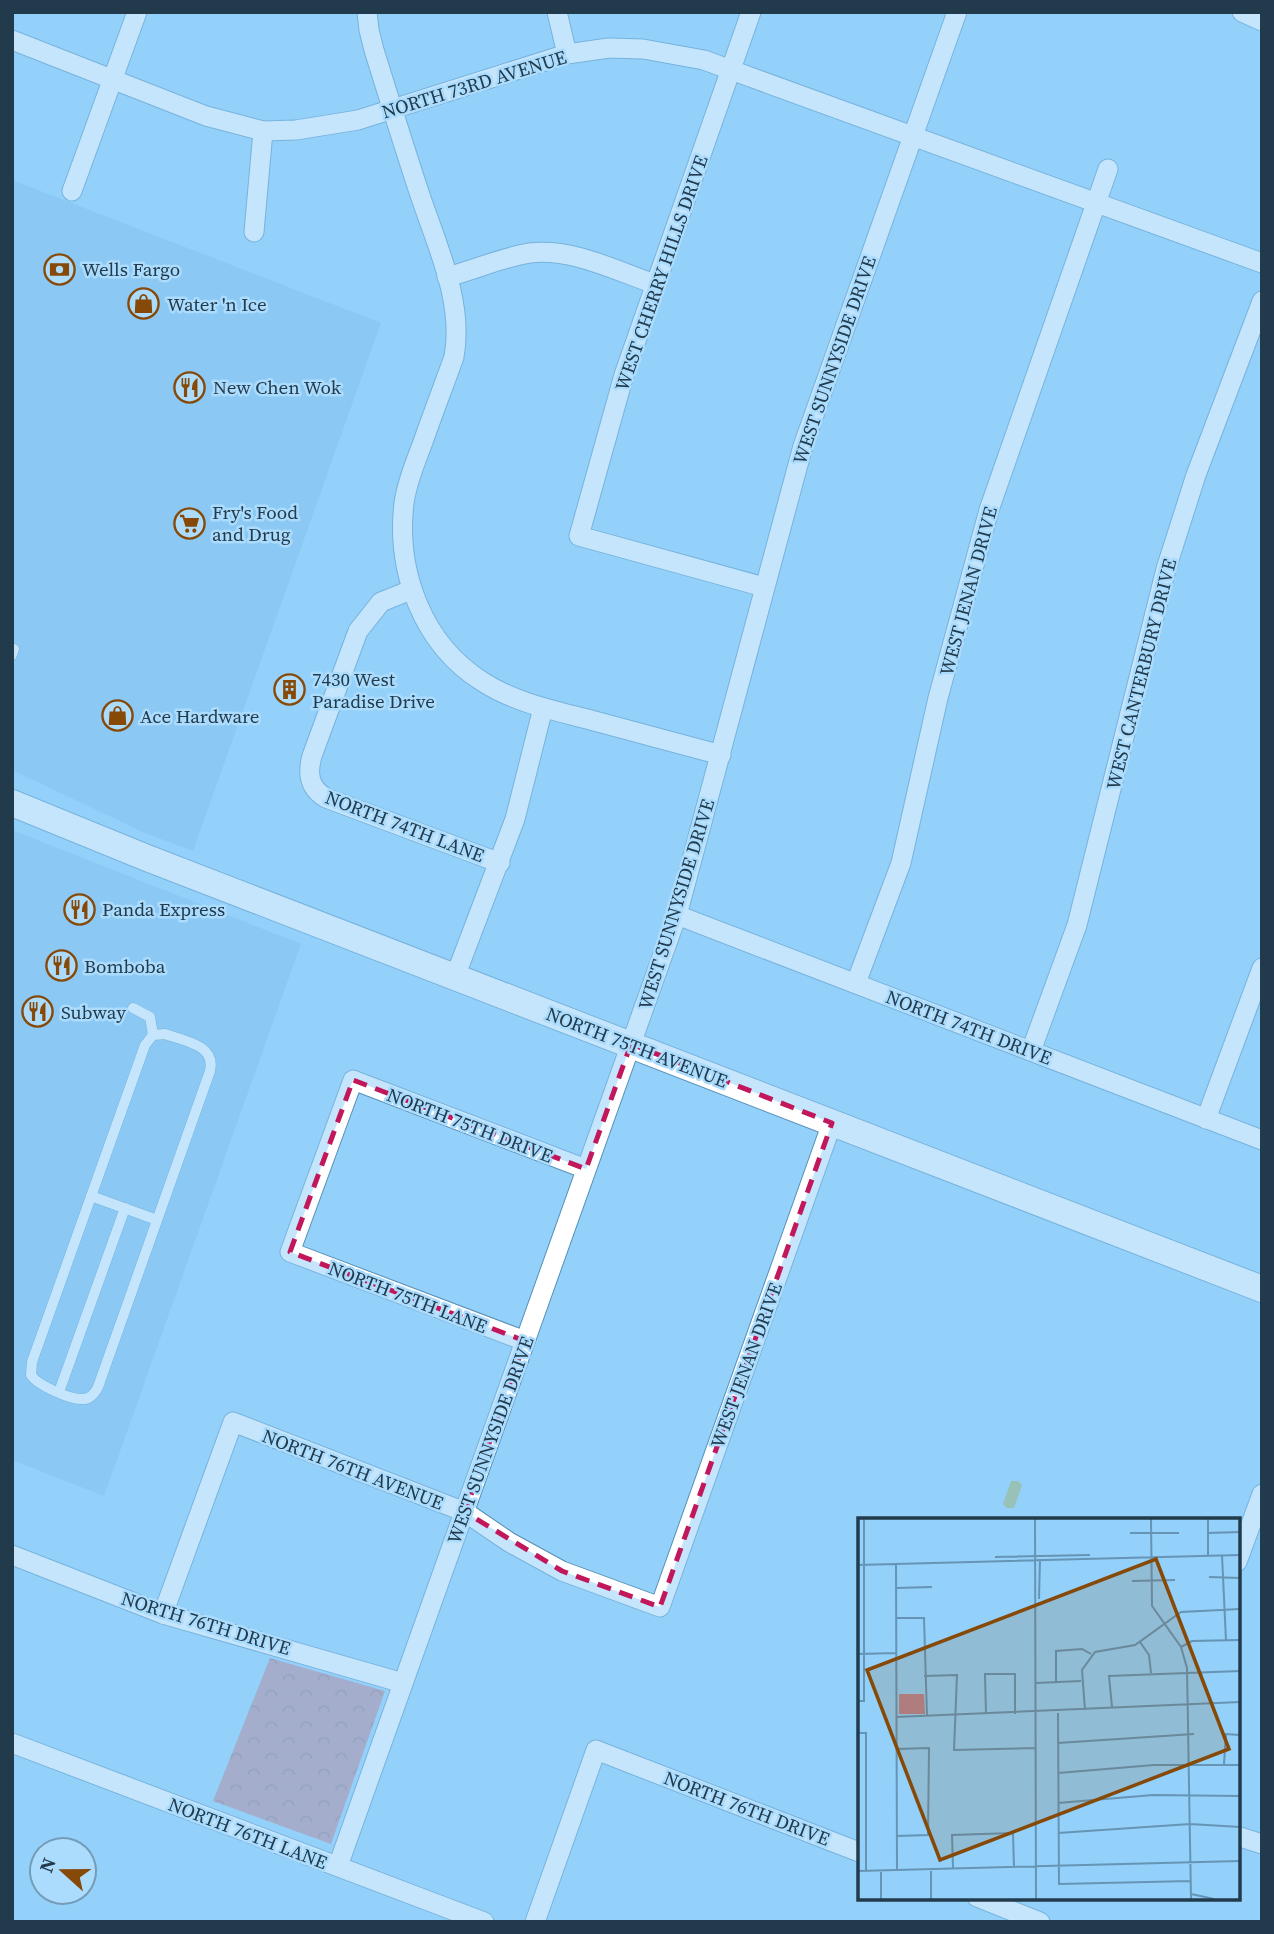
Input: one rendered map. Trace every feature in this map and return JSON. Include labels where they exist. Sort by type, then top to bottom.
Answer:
[{"type":"main road","name":"NORTH 75TH AVENUE","points":[[12,803],[147,858],[1262,1289]]},
{"type":"street","points":[[72,191],[137,12]]},
{"type":"street","points":[[367,12],[369,30],[392,110],[447,277],[457,318],[454,357],[413,469],[404,502],[402,540],[411,590],[435,636],[470,673],[501,692],[543,708],[721,755]]},
{"type":"street","points":[[557,12],[568,54]]},
{"type":"street","name":"WEST CHERRY HILLS DRIVE","points":[[751,12],[624,375],[579,536],[764,587]]},
{"type":"street","name":"WEST SUNNYSIDE DRIVE","points":[[338,1866],[677,915],[803,446],[957,12]]},
{"type":"street","points":[[1242,12],[1262,21]]},
{"type":"street","name":"NORTH 73RD AVENUE","points":[[12,40],[206,116],[263,131],[327,126],[392,110],[568,54],[609,48],[643,48],[704,60],[1262,263]]},
{"type":"street","points":[[254,232],[263,131]]},
{"type":"street","points":[[1095,203],[1108,169]]},
{"type":"street","name":"WEST JENAN DRIVE","points":[[856,983],[901,863],[939,698],[989,510],[1095,203]]},
{"type":"street","points":[[447,277],[528,254],[544,253],[576,257],[655,284]]},
{"type":"street","name":"WEST CANTERBURY DRIVE","points":[[1031,1051],[1077,925],[1166,569],[1196,475],[1262,301]]},
{"type":"street","name":"NORTH 74TH LANE","points":[[411,590],[381,603],[358,631],[313,756],[310,778],[312,786],[326,797],[500,863]]},
{"type":"street","points":[[455,977],[516,818],[543,708]]},
{"type":"street","name":"NORTH 74TH DRIVE","points":[[677,915],[1262,1140]]},
{"type":"street","points":[[1206,1119],[1262,968]]},
{"type":"street","name":"NORTH 75TH DRIVE","points":[[290,1252],[353,1080],[586,1169]]},
{"type":"street","name":"WEST JENAN DRIVE","points":[[660,1606],[832,1123]]},
{"type":"street","name":"NORTH 75TH LANE","points":[[290,1252],[525,1341]]},
{"type":"street","name":"NORTH 76TH AVENUE","points":[[163,1614],[233,1422],[465,1512],[509,1542],[562,1572],[660,1606]]},
{"type":"street","points":[[1239,1556],[1262,1493]]},
{"type":"street","name":"NORTH 76TH DRIVE","points":[[12,1555],[163,1614],[403,1683]]},
{"type":"street","name":"NORTH 76TH LANE","points":[[12,1743],[484,1922]]},
{"type":"street","name":"NORTH 76TH DRIVE","points":[[535,1922],[596,1750],[858,1852]]},
{"type":"street","points":[[1239,1837],[1262,1844]]},
{"type":"street","points":[[982,1899],[1040,1922]]},
{"type":"lane","points":[[133,1008],[150,1017],[153,1035]]},
{"type":"lane","points":[[165,1034],[200,1046],[211,1056],[211,1064],[95,1392],[83,1400],[39,1384],[31,1375],[31,1368],[91,1196],[145,1045],[153,1035],[165,1034]]},
{"type":"lane","points":[[91,1196],[157,1220]]},
{"type":"lane","points":[[59,1392],[125,1208]]},
{"type":"highlighted area","points":[[631,1044],[832,1123],[660,1607],[562,1571],[465,1512],[525,1341],[290,1252],[353,1080],[586,1169]]},
{"type":"shaded area","points":[[12,180],[381,323],[193,851],[145,833],[12,770]]},
{"type":"shaded area","points":[[12,830],[301,944],[104,1496],[12,1460]]},
{"type":"shaded area","points":[[1011,1481],[1018,1481],[1022,1485],[1014,1508],[1007,1508],[1003,1504]]},
{"type":"green space","points":[[270,1658],[385,1691],[331,1844],[213,1801]]},
{"type":"place","name":"Wells Fargo","points":[[59,269]]},
{"type":"place","name":"Water 'n Ice","points":[[144,304]]},
{"type":"place","name":"New Chen Wok","points":[[190,387]]},
{"type":"place","name":"Fry's Food and Drug","points":[[189,523]]},
{"type":"place","name":"7430 West Paradise Drive","points":[[289,690]]},
{"type":"place","name":"Ace Hardware","points":[[117,716]]},
{"type":"place","name":"Panda Express","points":[[79,909]]},
{"type":"place","name":"Bomboba","points":[[61,966]]},
{"type":"place","name":"Subway","points":[[38,1012]]}]
